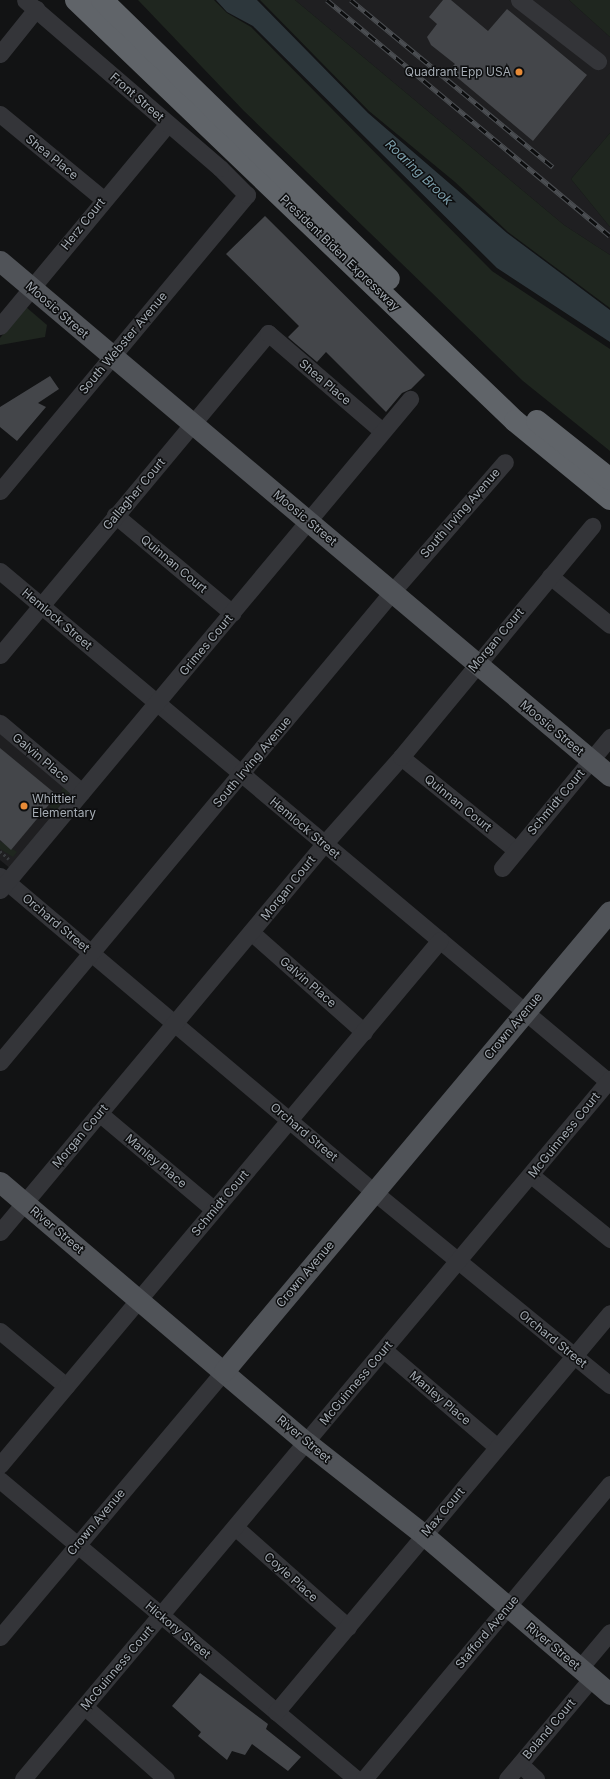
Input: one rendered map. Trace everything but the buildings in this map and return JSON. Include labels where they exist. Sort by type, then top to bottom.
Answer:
[{"type":"highway","name":"President Biden Expressway","points":[[76,0],[515,421],[610,499]]},
{"type":"highway","name":"President Biden Expressway","points":[[102,0],[502,390],[610,479]]},
{"type":"main road","name":"Moosic Street","points":[[0,261],[610,776]]},
{"type":"main road","name":"Crown Avenue","points":[[224,1371],[610,911]]},
{"type":"main road","name":"River Street","points":[[0,1182],[306,1442],[424,1535],[610,1694]]},
{"type":"street","points":[[519,0],[598,60]]},
{"type":"street","points":[[0,54],[31,5]]},
{"type":"street","name":"Front Street","points":[[31,5],[220,168],[247,195]]},
{"type":"street","name":"Shea Place","points":[[0,114],[104,199]]},
{"type":"street","name":"Herz Court","points":[[0,326],[104,199],[168,124]]},
{"type":"street","name":"South Webster Avenue","points":[[0,491],[111,356],[247,195]]},
{"type":"street","name":"Shea Place","points":[[268,333],[382,430]]},
{"type":"street","name":"Gallagher Court","points":[[0,655],[268,333]]},
{"type":"street","name":"Grimes Court","points":[[2,882],[82,792],[309,522],[382,430],[410,399]]},
{"type":"street","name":"South Irving Avenue","points":[[0,1062],[242,774],[392,592],[504,462]]},
{"type":"street","name":"Quinnan Court","points":[[116,515],[232,613]]},
{"type":"street","name":"Morgan Court","points":[[0,1232],[324,844],[401,757],[476,663],[592,526]]},
{"type":"street","name":"Hemlock Street","points":[[0,571],[324,844],[609,1081]]},
{"type":"street","points":[[550,576],[610,625]]},
{"type":"street","name":"Galvin Place","points":[[0,723],[82,792]]},
{"type":"street","name":"Schmidt Court","points":[[502,868],[610,737]]},
{"type":"street","name":"Quinnan Court","points":[[401,757],[516,850]]},
{"type":"street","name":"Orchard Street","points":[[2,882],[92,952],[174,1024],[374,1192],[610,1385]]},
{"type":"street","name":"Galvin Place","points":[[251,932],[364,1032]]},
{"type":"street","name":"Schmidt Court","points":[[0,1465],[140,1300],[440,940]]},
{"type":"street","name":"McGuinness Court","points":[[24,1779],[609,1081]]},
{"type":"street","name":"Manley Place","points":[[99,1113],[214,1210]]},
{"type":"street","points":[[531,1175],[610,1239]]},
{"type":"street","name":"Max Court","points":[[276,1712],[610,1313]]},
{"type":"street","points":[[0,1331],[66,1386]]},
{"type":"street","name":"Manley Place","points":[[384,1350],[497,1447]]},
{"type":"street","name":"Crown Avenue","points":[[0,1637],[224,1371]]},
{"type":"street","name":"Hickory Street","points":[[0,1480],[356,1779]]},
{"type":"street","name":"Stafford Avenue","points":[[364,1779],[610,1484]]},
{"type":"street","name":"Coyle Place","points":[[235,1527],[348,1627]]},
{"type":"street","name":"Boland Court","points":[[507,1779],[520,1764],[585,1674],[610,1632]]},
{"type":"street","points":[[84,1707],[166,1779]]},
{"type":"street","points":[[520,1764],[536,1779]]},
{"type":"path","points":[[0,851],[12,862]]},
{"type":"shaded area","points":[[138,0],[214,0],[227,13],[251,27],[492,271],[610,349],[610,451],[523,381],[244,111]]},
{"type":"shaded area","points":[[260,0],[295,0],[564,225],[610,255],[610,308],[508,232],[455,182],[369,111]]},
{"type":"shaded area","points":[[295,0],[569,0],[610,37],[610,133],[571,179],[610,227],[610,255],[564,225]]},
{"type":"shaded area","points":[[569,0],[610,0],[610,37]]},
{"type":"shaded area","points":[[610,133],[610,227],[571,179]]},
{"type":"shaded area","points":[[26,307],[47,325],[45,337],[0,345],[0,338]]},
{"type":"shaded area","points":[[0,714],[85,785],[12,870],[0,860]]},
{"type":"shaded area","points":[[66,782],[72,791],[54,817],[48,812],[51,808],[49,806],[59,796]]},
{"type":"shaded area","points":[[0,841],[17,852],[13,857],[0,849]]},
{"type":"water","name":"Roaring Brook","points":[[216,0],[257,0],[368,113],[507,233],[610,310],[610,342],[497,268],[253,26],[227,12]]},
{"type":"railway","points":[[327,0],[610,236]]},
{"type":"railway","points":[[351,0],[553,167]]},
{"type":"place","name":"Quadrant Epp USA","points":[[519,72]]},
{"type":"place","name":"Whittier Elementary","points":[[24,806]]}]
